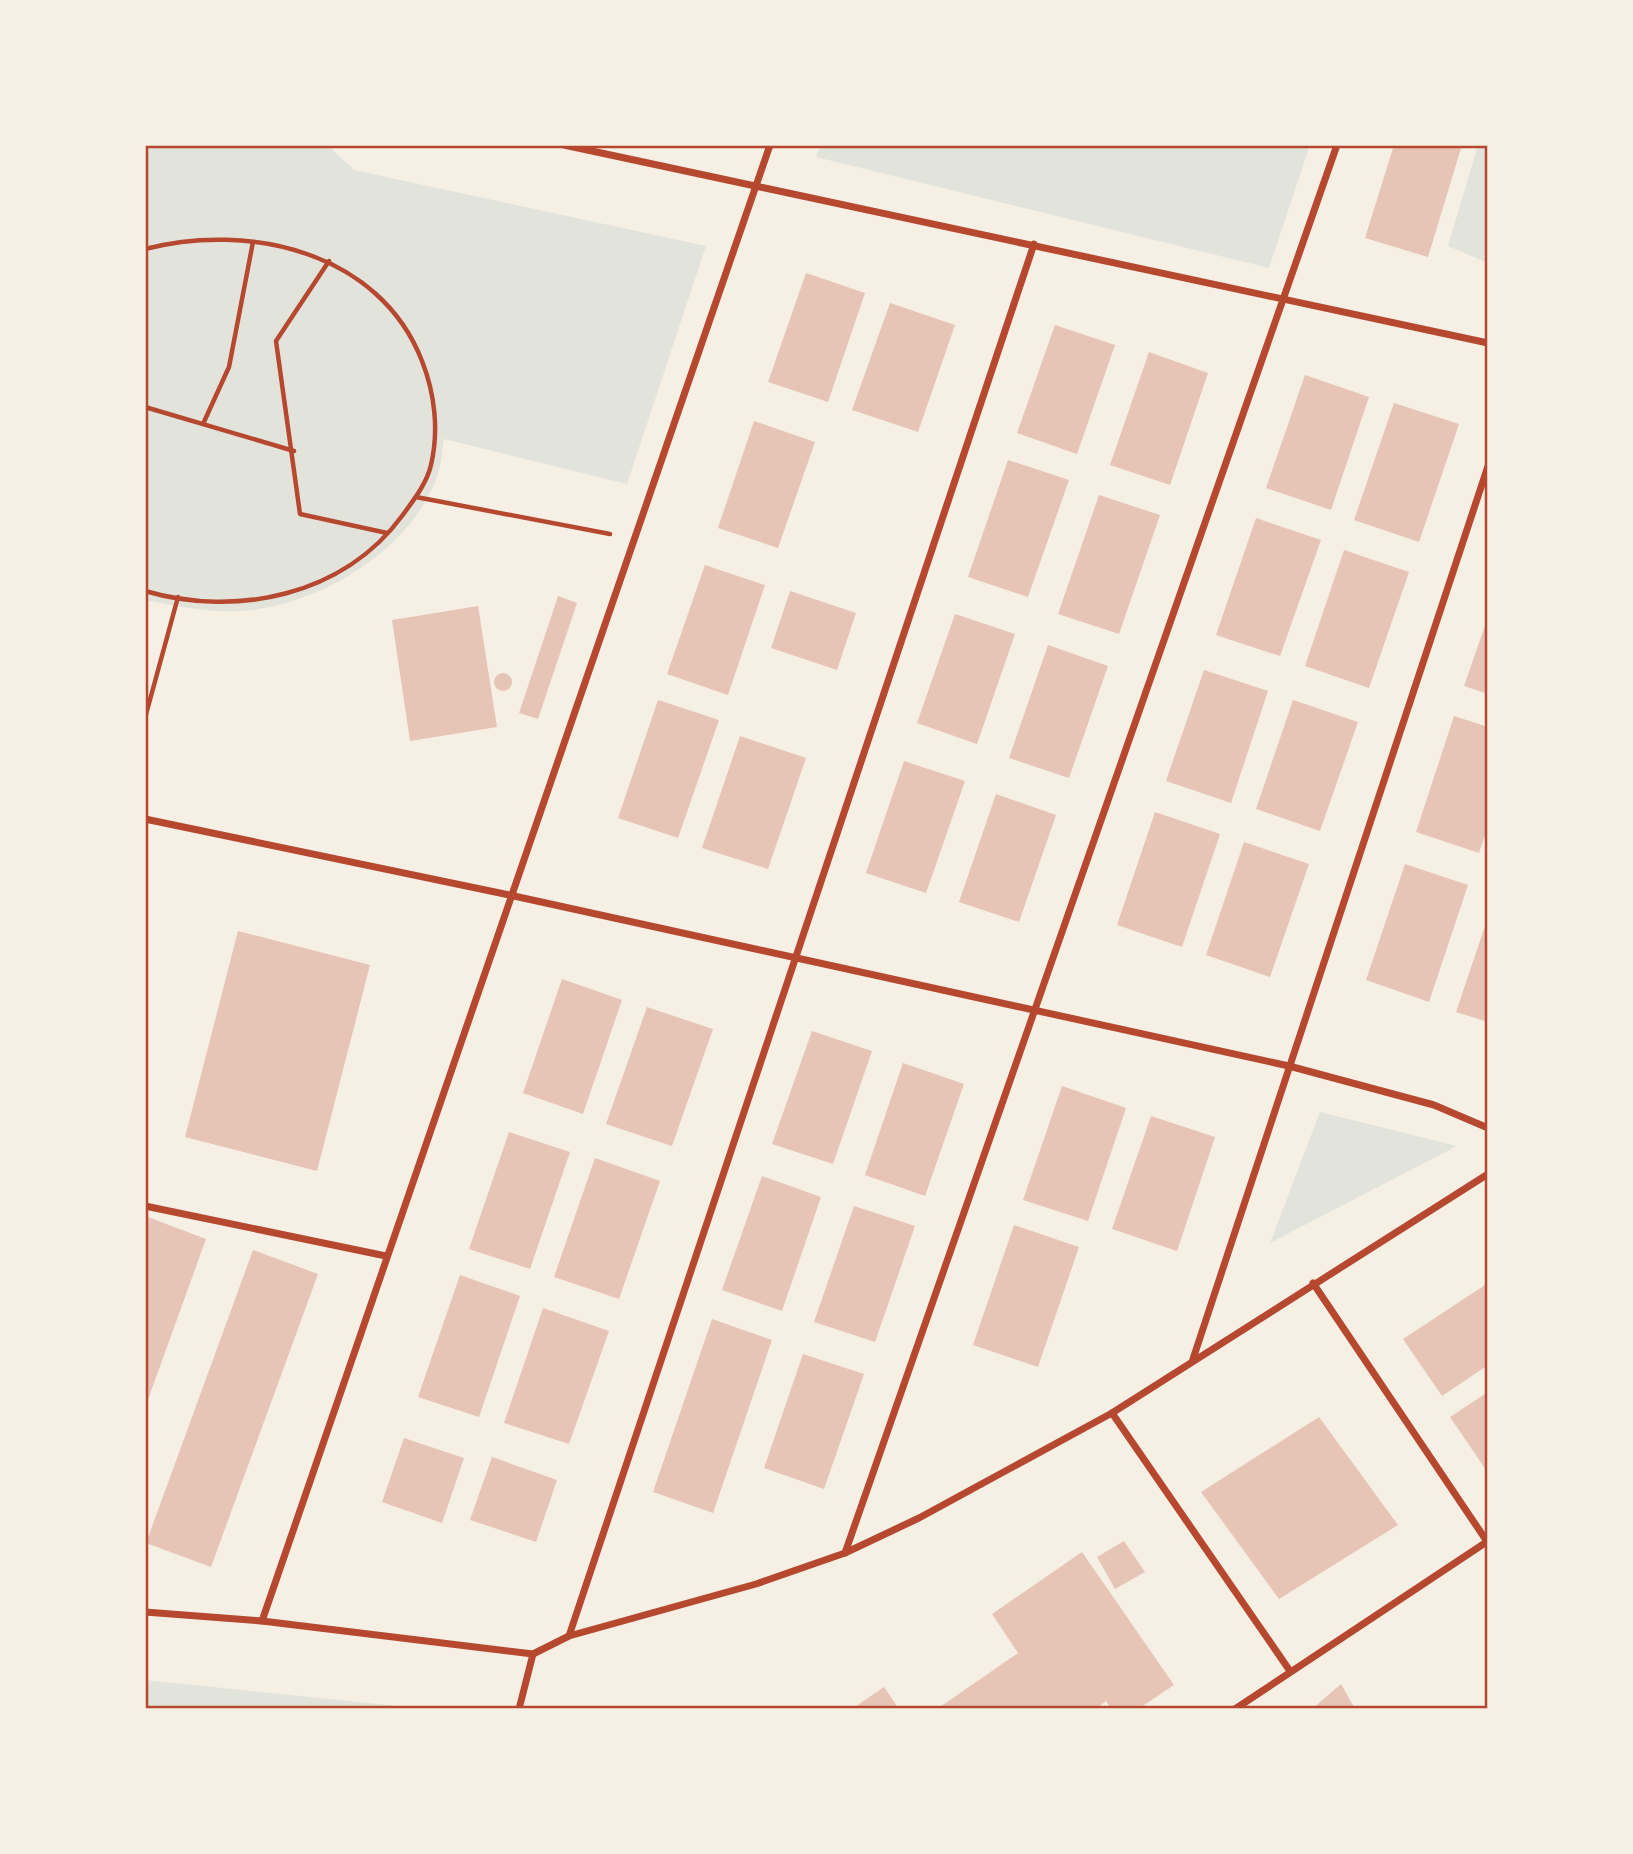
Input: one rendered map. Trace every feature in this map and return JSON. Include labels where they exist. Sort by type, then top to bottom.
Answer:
[{"type":"street","points":[[564,145],[757,184],[1284,301],[1488,343]]},
{"type":"street","points":[[262,1621],[386,1256],[514,896],[770,145]]},
{"type":"street","points":[[845,1553],[1037,1012],[1337,145]]},
{"type":"street","points":[[569,1636],[1034,244]]},
{"type":"street","points":[[1193,1360],[1488,466]]},
{"type":"street","points":[[145,819],[514,896],[1289,1066],[1434,1105],[1488,1128]]},
{"type":"street","points":[[145,1612],[262,1621],[533,1654],[569,1636],[756,1584],[845,1553],[919,1518],[1112,1413],[1488,1174]]},
{"type":"street","points":[[145,1206],[386,1256]]},
{"type":"street","points":[[1235,1709],[1487,1542],[1314,1283]]},
{"type":"street","points":[[1112,1413],[1290,1671]]},
{"type":"street","points":[[519,1709],[533,1654]]},
{"type":"path","points":[[145,249],[205,238],[253,242],[300,251],[329,261],[355,277],[393,312],[416,346],[428,376],[434,407],[435,438],[430,468],[416,497],[387,533],[347,568],[318,583],[284,595],[249,602],[214,602],[145,591]]},
{"type":"path","points":[[203,424],[229,367],[253,242]]},
{"type":"path","points":[[329,261],[276,341],[300,514],[387,533]]},
{"type":"path","points":[[145,407],[293,451]]},
{"type":"path","points":[[416,497],[635,539]]},
{"type":"path","points":[[145,718],[178,597]]},
{"type":"shaded area","points":[[146,145],[328,145],[354,170],[706,246],[627,484],[444,439],[441,463],[428,498],[411,523],[389,546],[364,566],[337,582],[279,605],[251,610],[211,610],[145,600]]},
{"type":"shaded area","points":[[820,145],[1310,145],[1269,268],[816,157]]},
{"type":"shaded area","points":[[1478,145],[1488,145],[1488,263],[1448,246]]},
{"type":"shaded area","points":[[1320,1112],[1457,1146],[1270,1243]]},
{"type":"shaded area","points":[[145,1680],[427,1709],[145,1709]]},
{"type":"building","points":[[1394,145],[1462,145],[1428,257],[1365,238]]},
{"type":"building","points":[[806,273],[865,293],[828,402],[768,382]]},
{"type":"building","points":[[890,303],[955,325],[918,432],[852,410]]},
{"type":"building","points":[[1055,325],[1115,345],[1077,454],[1017,433]]},
{"type":"building","points":[[1149,352],[1208,373],[1170,485],[1110,465]]},
{"type":"building","points":[[1305,375],[1369,397],[1331,510],[1266,488]]},
{"type":"building","points":[[1394,403],[1459,424],[1419,542],[1354,520]]},
{"type":"building","points":[[754,421],[815,442],[778,548],[718,528]]},
{"type":"building","points":[[1008,460],[1069,480],[1028,597],[968,577]]},
{"type":"building","points":[[1099,495],[1160,515],[1119,634],[1058,614]]},
{"type":"building","points":[[1256,518],[1321,540],[1280,656],[1216,635]]},
{"type":"building","points":[[1344,550],[1409,572],[1369,688],[1305,666]]},
{"type":"building","points":[[705,565],[765,585],[728,695],[667,674]]},
{"type":"building","points":[[790,591],[856,613],[837,670],[771,648]]},
{"type":"building","points":[[558,596],[577,603],[538,719],[519,713]]},
{"type":"building","points":[[478,606],[497,727],[410,741],[392,620]]},
{"type":"building","points":[[955,614],[1015,634],[977,744],[917,723]]},
{"type":"building","points":[[1488,617],[1488,694],[1464,686]]},
{"type":"building","points":[[1048,645],[1108,666],[1069,778],[1009,758]]},
{"type":"building","points":[[1204,670],[1268,691],[1231,803],[1166,781]]},
{"type":"building","points":[[503,673],[509,676],[512,682],[509,688],[503,691],[497,688],[494,682],[497,676]]},
{"type":"building","points":[[658,700],[719,720],[678,838],[618,818]]},
{"type":"building","points":[[1293,700],[1358,722],[1320,831],[1256,809]]},
{"type":"building","points":[[1454,716],[1488,727],[1488,826],[1479,853],[1416,832]]},
{"type":"building","points":[[740,736],[806,758],[768,869],[702,848]]},
{"type":"building","points":[[904,761],[965,781],[926,893],[866,873]]},
{"type":"building","points":[[996,794],[1056,815],[1019,922],[959,902]]},
{"type":"building","points":[[1155,812],[1220,834],[1182,947],[1117,925]]},
{"type":"building","points":[[1244,842],[1309,864],[1270,977],[1206,955]]},
{"type":"building","points":[[1405,864],[1468,885],[1429,1002],[1366,980]]},
{"type":"building","points":[[1488,920],[1488,1022],[1456,1012]]},
{"type":"building","points":[[238,931],[370,965],[317,1171],[185,1137]]},
{"type":"building","points":[[562,979],[622,1000],[583,1114],[523,1093]]},
{"type":"building","points":[[647,1007],[713,1029],[672,1146],[606,1124]]},
{"type":"building","points":[[812,1031],[872,1051],[833,1164],[772,1144]]},
{"type":"building","points":[[903,1063],[964,1084],[925,1196],[865,1175]]},
{"type":"building","points":[[1062,1086],[1126,1108],[1088,1221],[1023,1200]]},
{"type":"building","points":[[1151,1116],[1215,1137],[1177,1251],[1112,1229]]},
{"type":"building","points":[[509,1132],[570,1152],[530,1269],[469,1249]]},
{"type":"building","points":[[595,1158],[660,1181],[619,1299],[554,1277]]},
{"type":"building","points":[[762,1176],[821,1197],[782,1311],[722,1290]]},
{"type":"building","points":[[854,1206],[915,1226],[875,1342],[814,1322]]},
{"type":"building","points":[[145,1216],[206,1239],[146,1405],[145,1405]]},
{"type":"building","points":[[1014,1225],[1079,1247],[1038,1367],[973,1345]]},
{"type":"building","points":[[253,1250],[318,1274],[211,1567],[146,1543]]},
{"type":"building","points":[[460,1275],[520,1296],[479,1417],[418,1397]]},
{"type":"building","points":[[1488,1283],[1488,1365],[1442,1396],[1403,1339]]},
{"type":"building","points":[[543,1308],[609,1331],[569,1444],[504,1423]]},
{"type":"building","points":[[712,1319],[772,1340],[713,1513],[653,1492]]},
{"type":"building","points":[[803,1354],[864,1374],[824,1489],[764,1468]]},
{"type":"building","points":[[1488,1392],[1488,1473],[1450,1417]]},
{"type":"building","points":[[1319,1417],[1398,1525],[1279,1599],[1201,1492]]},
{"type":"building","points":[[404,1438],[464,1458],[442,1523],[382,1502]]},
{"type":"building","points":[[492,1457],[557,1480],[536,1542],[470,1520]]},
{"type":"building","points":[[1124,1541],[1145,1572],[1115,1589],[1097,1557]]},
{"type":"building","points":[[1082,1552],[1174,1685],[1138,1709],[1111,1709],[1106,1701],[1095,1709],[937,1709],[1018,1653],[992,1614]]},
{"type":"building","points":[[1341,1684],[1355,1709],[1312,1709]]},
{"type":"building","points":[[884,1687],[899,1709],[852,1709]]}]
